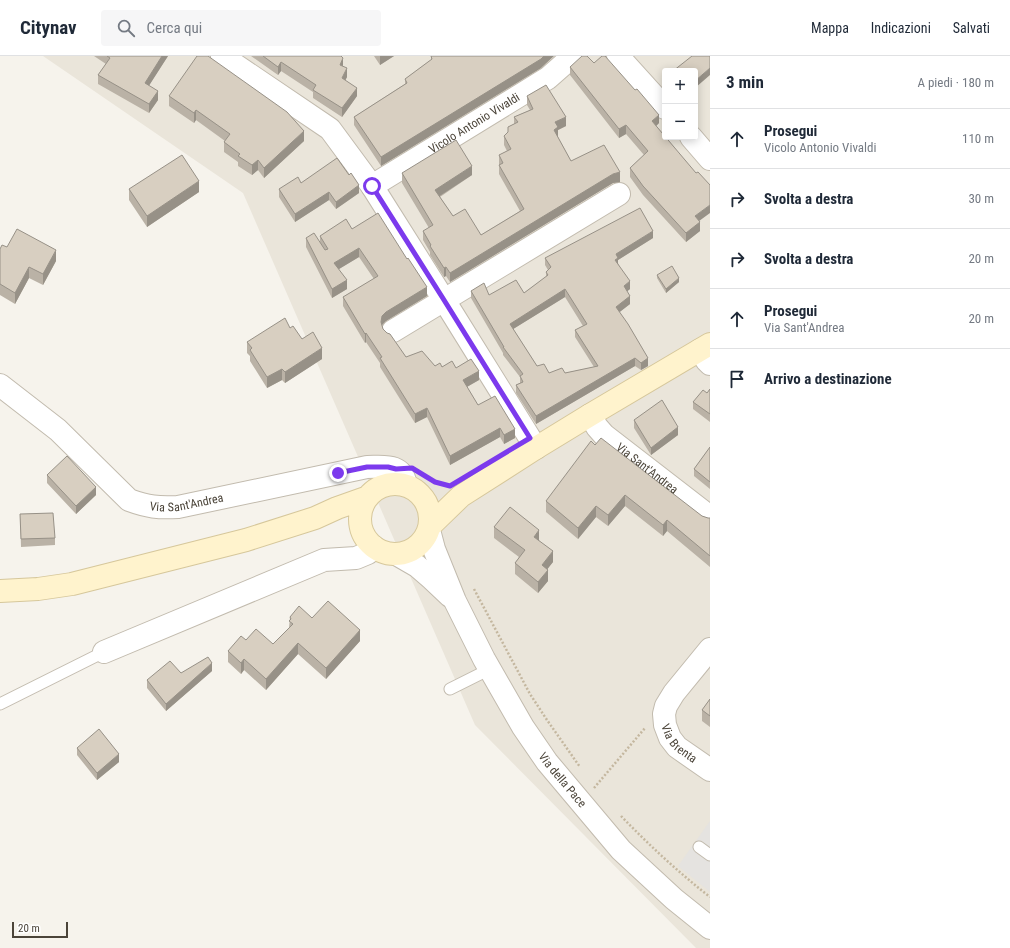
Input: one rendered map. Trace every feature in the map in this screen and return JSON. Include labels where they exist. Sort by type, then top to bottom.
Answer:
[{"type":"street","points":[[222,56],[330,129],[372,186],[536,448]]},
{"type":"street","name":"Vicolo Antonio Vivaldi","points":[[372,186],[548,78],[573,56]]},
{"type":"street","points":[[618,56],[662,105]]},
{"type":"street","points":[[694,140],[710,159]]},
{"type":"street","points":[[393,331],[620,194]]},
{"type":"street","points":[[315,518],[333,520],[346,524],[368,539],[382,552],[398,555],[412,551],[420,545],[426,537],[430,528],[455,491],[536,448],[590,415],[707,353]]},
{"type":"street","name":"Via Sant'Andrea","points":[[0,385],[58,430],[129,500],[156,508],[178,507],[367,467],[388,467],[407,483],[433,496],[455,491]]},
{"type":"street","name":"Via Sant'Andrea","points":[[590,415],[604,435],[710,517]]},
{"type":"street","points":[[104,652],[324,560],[356,558],[368,553],[368,539],[360,521],[361,511],[368,497],[379,488],[389,484],[407,483],[424,498],[429,507],[431,517],[430,528]]},
{"type":"street","points":[[0,591],[38,589],[72,584],[246,540],[315,518],[368,497]]},
{"type":"street","name":"Via della Pace","points":[[430,528],[434,549],[455,601],[522,727],[547,762],[621,850],[674,899],[710,928]]},
{"type":"street","name":"Via della Pace","points":[[398,555],[417,566],[455,601]]},
{"type":"street","name":"Via Brenta","points":[[710,649],[674,693],[666,706],[664,714],[665,725],[670,738],[677,747],[710,770]]},
{"type":"lane","points":[[0,704],[104,652]]},
{"type":"lane","points":[[450,689],[490,668]]},
{"type":"lane","points":[[699,847],[710,855]]},
{"type":"path","points":[[407,483],[412,468],[435,482],[455,491]]},
{"type":"path","points":[[470,583],[530,694],[582,771]]},
{"type":"path","points":[[590,782],[594,788],[652,719],[664,714]]},
{"type":"path","points":[[619,814],[658,853],[710,897]]},
{"type":"shaded area","points":[[43,56],[710,56],[710,948],[696,948],[475,725],[243,193]]},
{"type":"shaded area","points":[[710,821],[710,892],[678,866]]},
{"type":"building","points":[[107,56],[162,56],[145,83],[158,91],[149,104],[98,75],[110,58]]},
{"type":"building","points":[[197,56],[208,56],[287,112],[304,131],[264,168],[258,160],[252,165],[238,156],[240,154],[224,142],[230,134],[196,110],[194,113],[169,96]]},
{"type":"building","points":[[263,56],[341,56],[343,58],[340,65],[347,68],[342,78],[357,88],[342,108],[313,90],[316,85],[281,62],[278,67]]},
{"type":"building","points":[[431,56],[544,56],[381,157],[354,117],[407,83],[405,79],[432,59]]},
{"type":"building","points":[[582,56],[587,56],[594,63],[602,56],[605,56],[635,90],[637,89],[659,115],[652,121],[662,133],[662,140],[668,140],[696,173],[698,172],[710,185],[710,205],[695,216],[700,222],[686,233],[643,186],[630,168],[648,151],[626,125],[619,129],[570,67]]},
{"type":"building","points":[[692,56],[710,56],[710,68],[698,78],[698,68],[677,68]]},
{"type":"building","points":[[546,85],[566,117],[555,122],[558,127],[554,130],[571,161],[604,145],[620,172],[613,174],[450,273],[446,267],[444,268],[430,246],[431,245],[423,231],[433,225],[402,173],[456,140],[472,166],[435,190],[453,216],[465,209],[481,235],[524,209],[499,165],[503,163],[499,155],[511,149],[504,136],[508,132],[508,127],[518,122],[514,117],[533,109],[527,96]]},
{"type":"building","points":[[182,155],[199,181],[147,216],[129,189]]},
{"type":"building","points":[[337,158],[349,175],[351,173],[359,185],[336,202],[329,192],[295,214],[279,189],[298,177],[301,183]]},
{"type":"building","points":[[640,208],[653,231],[616,254],[618,258],[615,260],[630,281],[624,286],[630,296],[616,307],[648,358],[641,363],[635,358],[536,416],[516,385],[523,382],[520,376],[523,374],[503,347],[471,291],[484,283],[489,295],[516,280],[524,293],[548,275],[546,272],[551,267],[545,258]],"holes":[[[565,289],[587,324],[575,330],[598,366],[565,373],[562,368],[549,373],[544,364],[537,366],[510,324]]]},
{"type":"building","points":[[378,213],[407,259],[408,258],[427,287],[386,312],[382,316],[381,322],[383,329],[390,334],[406,357],[422,351],[435,366],[440,363],[442,367],[452,361],[456,368],[471,359],[479,371],[463,380],[478,405],[495,396],[515,429],[504,435],[500,428],[450,456],[427,408],[415,414],[380,358],[382,357],[366,333],[365,334],[343,297],[378,276],[359,248],[334,263],[347,280],[332,289],[306,238],[314,233],[325,250],[328,249],[320,236],[346,219],[352,229]]},
{"type":"building","points":[[17,229],[56,250],[43,274],[29,267],[15,293],[0,284],[0,249],[2,245],[7,247]]},
{"type":"building","points":[[672,266],[679,278],[666,289],[657,275]]},
{"type":"building","points":[[285,318],[290,328],[293,326],[302,339],[313,332],[322,348],[285,372],[282,369],[267,377],[250,350],[252,348],[247,342]]},
{"type":"building","points":[[710,389],[710,414],[693,402],[703,390],[707,393]]},
{"type":"building","points":[[662,400],[678,427],[651,448],[634,420]]},
{"type":"building","points":[[601,438],[702,516],[710,518],[710,556],[667,520],[663,525],[625,495],[608,515],[596,506],[578,528],[546,501],[591,441],[595,445]]},
{"type":"building","points":[[710,447],[710,482],[694,469]]},
{"type":"building","points":[[67,456],[96,487],[76,506],[47,475]]},
{"type":"building","points":[[510,507],[539,530],[534,537],[553,551],[542,565],[548,570],[538,582],[515,563],[525,550],[494,527]]},
{"type":"building","points":[[53,513],[55,538],[21,539],[20,514]]},
{"type":"building","points":[[328,601],[360,630],[326,668],[298,643],[266,679],[244,659],[241,663],[228,651],[241,636],[246,640],[256,629],[273,644],[293,624],[289,621],[291,619],[290,617],[299,606],[312,618]]},
{"type":"building","points":[[208,657],[212,663],[166,704],[147,680],[170,661],[181,673]]},
{"type":"building","points":[[710,699],[710,716],[702,710]]},
{"type":"building","points":[[99,729],[119,754],[97,773],[77,748]]},
{"type":"route","points":[[338,473],[367,467],[388,467],[396,469],[412,468],[435,482],[450,486],[530,438],[372,186]]}]
